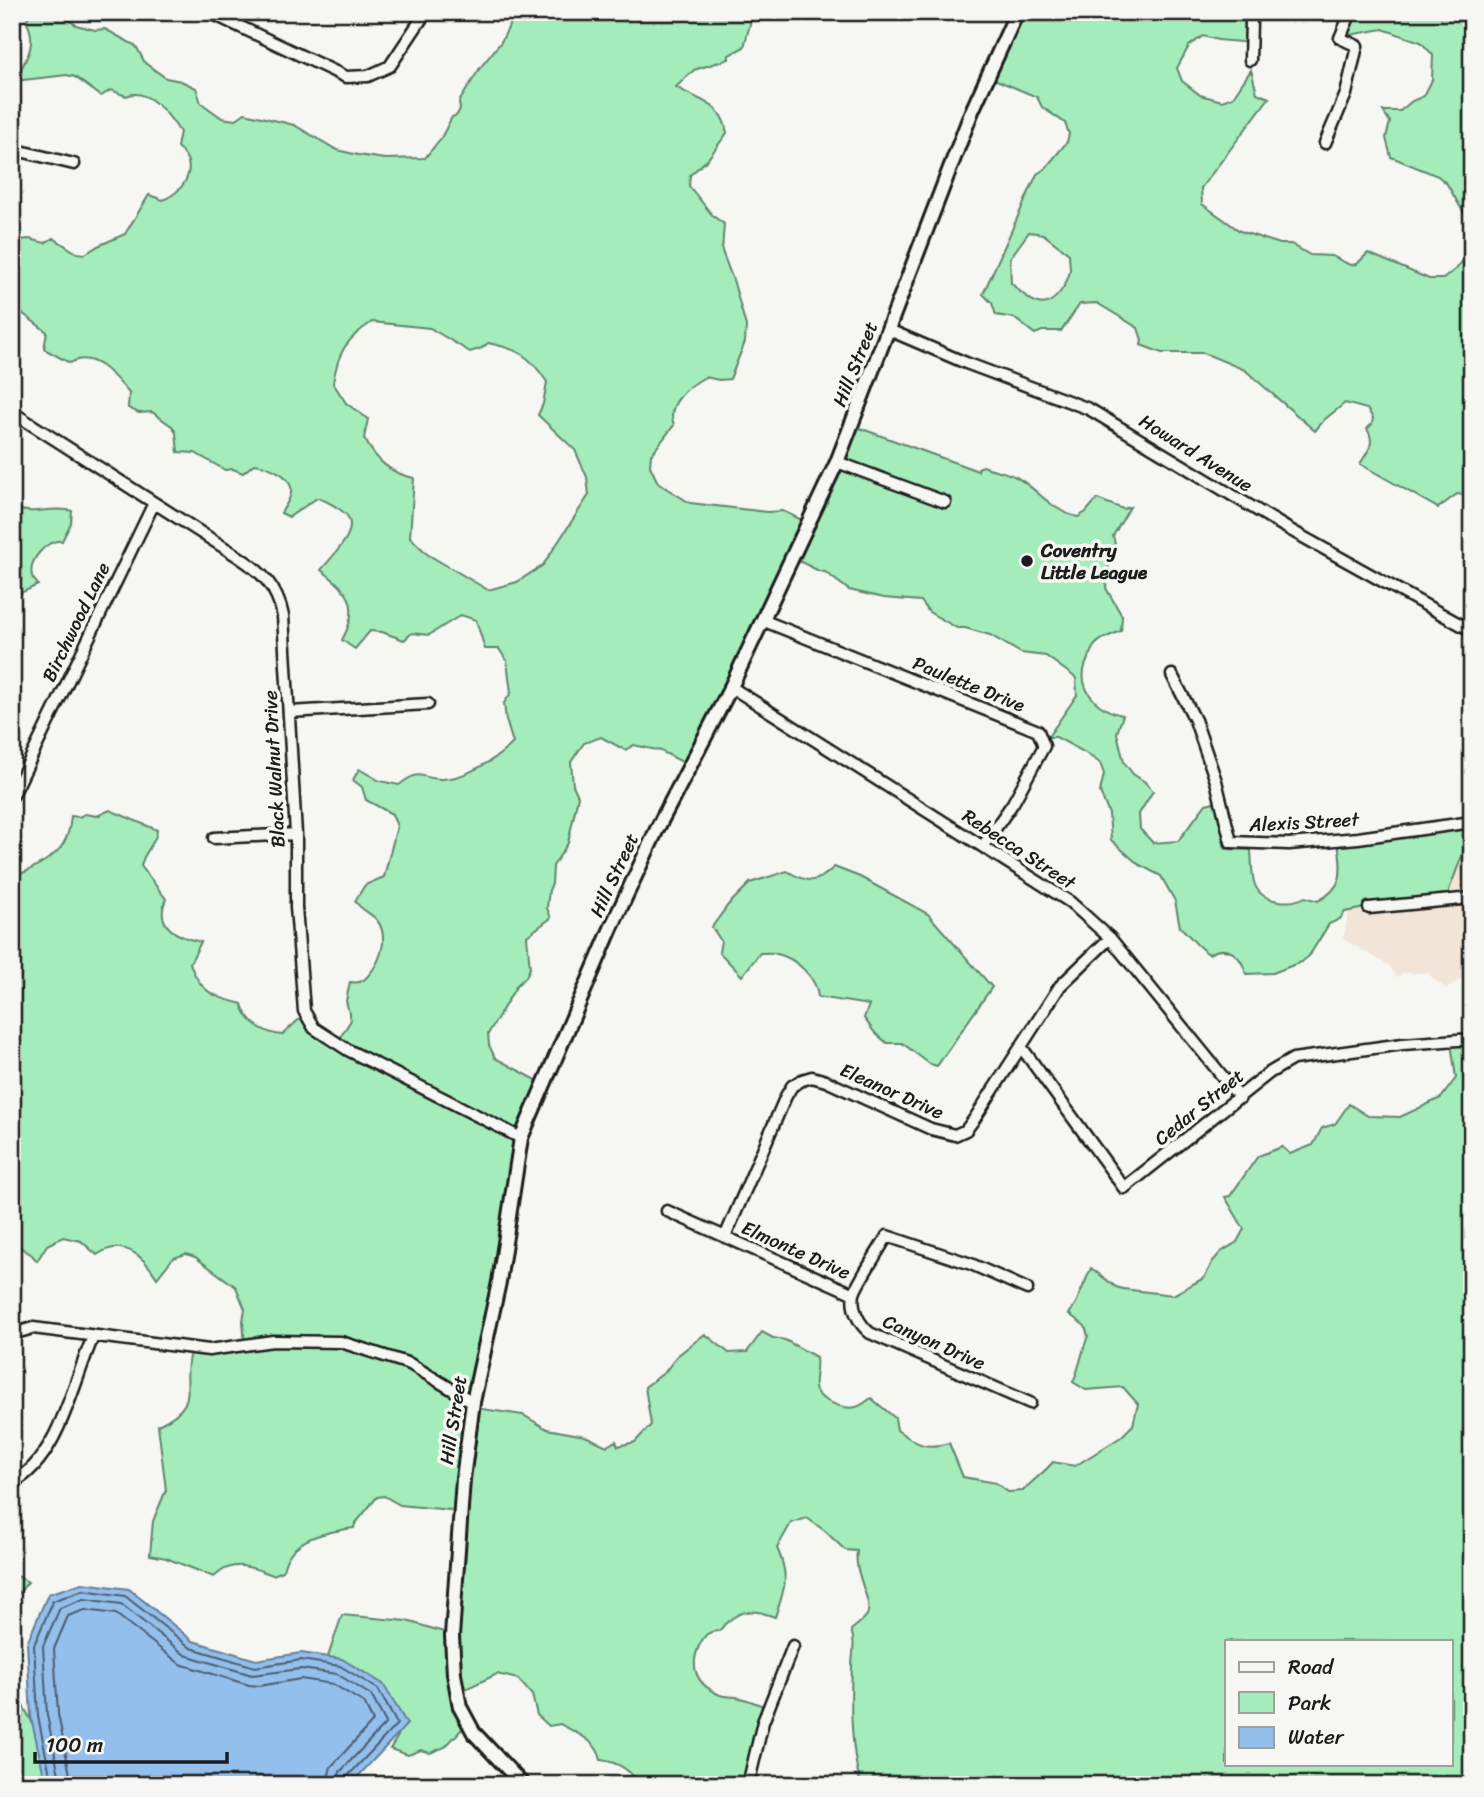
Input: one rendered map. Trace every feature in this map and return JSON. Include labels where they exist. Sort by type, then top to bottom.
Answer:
[{"type":"street","points":[[209,12],[346,77],[368,75],[390,66],[426,12]]},
{"type":"street","name":"Hill Street","points":[[523,1785],[474,1733],[460,1707],[454,1674],[452,1636],[463,1479],[473,1402],[499,1282],[521,1138],[617,914],[658,827],[731,687],[838,461],[935,203],[972,111],[1017,12]]},
{"type":"street","points":[[1250,60],[1251,20],[1255,12]]},
{"type":"street","points":[[1325,143],[1346,94],[1357,46],[1340,38],[1351,12]]},
{"type":"street","points":[[12,149],[75,164]]},
{"type":"street","name":"Howard Avenue","points":[[889,331],[1089,409],[1275,521],[1472,631]]},
{"type":"street","name":"Black Walnut Drive","points":[[12,412],[261,572],[273,585],[283,616],[296,834],[296,907],[304,1011],[314,1028],[348,1050],[521,1138]]},
{"type":"street","points":[[838,461],[945,502]]},
{"type":"street","name":"Birchwood Lane","points":[[13,795],[154,503]]},
{"type":"street","name":"Paulette Drive","points":[[762,620],[1038,731],[1044,746],[1013,803],[983,846]]},
{"type":"street","name":"Alexis Street","points":[[1172,675],[1199,732],[1216,781],[1231,842],[1289,844],[1358,838],[1472,822]]},
{"type":"street","name":"Rebecca Street","points":[[731,687],[1070,902],[1110,938],[1240,1098]]},
{"type":"street","points":[[289,712],[428,704]]},
{"type":"street","points":[[214,838],[296,834]]},
{"type":"street","points":[[1369,908],[1472,898]]},
{"type":"street","name":"Eleanor Drive","points":[[724,1237],[792,1086],[812,1077],[931,1129],[955,1135],[965,1130],[975,1118],[1060,986],[1110,938]]},
{"type":"street","name":"Cedar Street","points":[[1022,1048],[1124,1188],[1269,1073],[1293,1059],[1403,1044],[1472,1039]]},
{"type":"street","points":[[667,1211],[724,1237]]},
{"type":"street","points":[[854,1294],[887,1236],[971,1264],[1027,1289]]},
{"type":"street","name":"Elmonte Drive","points":[[724,1237],[854,1294]]},
{"type":"street","name":"Canyon Drive","points":[[854,1294],[856,1317],[870,1333],[1030,1403]]},
{"type":"street","points":[[12,1334],[33,1328],[209,1350],[273,1341],[341,1342],[410,1364],[473,1402]]},
{"type":"street","points":[[12,1483],[23,1478],[51,1444],[93,1337]]},
{"type":"street","points":[[748,1785],[763,1722],[793,1646]]},
{"type":"shaded area","points":[[1472,830],[1472,971],[1446,989],[1427,973],[1403,973],[1397,977],[1390,966],[1343,939],[1349,912],[1449,899],[1449,890]]},
{"type":"green space","points":[[31,12],[58,12],[76,25],[95,30],[105,29],[136,46],[145,63],[166,78],[196,88],[201,103],[222,118],[235,120],[245,113],[294,125],[337,150],[385,159],[425,158],[441,138],[452,117],[457,115],[459,102],[480,68],[501,42],[516,12],[764,12],[751,20],[744,47],[729,55],[729,59],[694,70],[676,87],[715,109],[727,133],[707,160],[690,175],[689,186],[713,216],[724,224],[722,251],[746,326],[745,342],[730,379],[705,377],[692,385],[676,403],[672,417],[674,425],[651,455],[650,466],[658,483],[690,503],[767,512],[783,511],[808,523],[854,426],[978,471],[978,468],[983,466],[1012,475],[1052,505],[1078,517],[1097,499],[1123,509],[1130,507],[1113,536],[1115,544],[1111,550],[1106,588],[1122,616],[1121,631],[1095,645],[1084,669],[1084,678],[1090,695],[1096,702],[1123,715],[1117,733],[1124,762],[1133,774],[1153,791],[1139,814],[1140,829],[1153,843],[1178,841],[1206,804],[1218,801],[1224,845],[1226,849],[1251,850],[1255,885],[1264,896],[1277,901],[1299,900],[1305,897],[1318,901],[1338,883],[1341,868],[1338,841],[1472,822],[1472,830],[1449,890],[1450,899],[1345,912],[1340,919],[1329,924],[1309,956],[1301,962],[1273,973],[1246,974],[1238,957],[1233,953],[1222,950],[1209,954],[1197,945],[1180,927],[1175,901],[1161,876],[1138,864],[1111,840],[1109,814],[1100,792],[1104,774],[1100,763],[1056,737],[1048,737],[1077,695],[1076,678],[1046,656],[1021,653],[990,635],[957,628],[929,612],[921,601],[884,598],[849,590],[825,572],[793,558],[688,765],[661,751],[634,745],[625,750],[601,737],[584,743],[571,762],[573,785],[578,796],[568,843],[553,866],[547,908],[551,918],[527,936],[530,968],[488,1034],[489,1045],[495,1058],[544,1084],[525,1129],[475,1408],[523,1415],[547,1429],[585,1436],[607,1446],[616,1441],[618,1446],[635,1442],[651,1425],[645,1387],[665,1372],[677,1356],[705,1334],[729,1353],[747,1352],[762,1332],[785,1340],[816,1357],[815,1387],[823,1398],[851,1408],[860,1406],[871,1398],[895,1418],[897,1430],[910,1439],[927,1446],[949,1443],[963,1477],[996,1483],[1008,1492],[1023,1491],[1053,1462],[1075,1466],[1121,1437],[1133,1425],[1138,1404],[1123,1387],[1086,1390],[1073,1382],[1088,1336],[1085,1326],[1069,1314],[1091,1268],[1116,1287],[1173,1295],[1204,1278],[1213,1261],[1237,1242],[1244,1229],[1225,1197],[1230,1196],[1258,1156],[1282,1147],[1290,1154],[1313,1145],[1322,1128],[1335,1124],[1349,1104],[1368,1116],[1400,1117],[1441,1098],[1456,1078],[1451,1043],[1472,1040],[1472,1785],[861,1785],[852,1727],[854,1644],[851,1630],[867,1615],[868,1602],[858,1569],[857,1551],[845,1550],[807,1518],[791,1523],[777,1548],[784,1567],[785,1582],[775,1617],[758,1612],[744,1612],[731,1619],[719,1631],[706,1635],[696,1654],[697,1675],[712,1691],[768,1708],[750,1785],[639,1785],[623,1768],[601,1760],[595,1747],[585,1738],[560,1724],[549,1726],[537,1715],[532,1695],[518,1679],[497,1674],[459,1692],[466,1725],[445,1747],[430,1753],[421,1750],[408,1755],[390,1749],[398,1736],[402,1720],[385,1701],[328,1657],[342,1615],[407,1621],[447,1633],[460,1511],[400,1505],[384,1496],[377,1497],[354,1528],[320,1535],[300,1544],[287,1560],[283,1571],[273,1575],[249,1567],[235,1566],[214,1577],[166,1558],[150,1555],[153,1521],[166,1490],[158,1425],[172,1417],[186,1402],[190,1352],[245,1346],[245,1309],[236,1287],[195,1257],[186,1254],[173,1258],[157,1278],[145,1262],[123,1248],[106,1250],[97,1255],[81,1241],[63,1237],[47,1245],[37,1261],[12,1242],[12,874],[29,870],[58,851],[68,833],[71,816],[97,816],[110,810],[157,830],[141,866],[166,899],[163,908],[165,923],[176,933],[201,942],[190,963],[203,987],[215,995],[242,1004],[247,1016],[257,1026],[269,1032],[282,1035],[306,1013],[316,1029],[338,1041],[351,1020],[346,1001],[350,982],[360,982],[367,977],[379,959],[383,945],[380,925],[355,901],[365,885],[384,877],[397,826],[392,814],[366,800],[362,787],[353,780],[359,769],[380,781],[399,785],[416,775],[449,778],[479,767],[513,743],[504,703],[511,693],[507,661],[499,649],[485,649],[476,620],[461,615],[429,635],[412,633],[404,640],[382,632],[370,631],[355,649],[342,640],[351,618],[349,600],[339,585],[321,570],[349,533],[348,518],[342,511],[317,498],[289,517],[281,513],[290,497],[291,487],[286,478],[276,471],[254,464],[243,473],[233,469],[225,470],[195,453],[178,452],[173,427],[152,412],[139,413],[128,408],[129,393],[103,367],[87,360],[70,363],[44,349],[47,332],[22,313],[12,312],[12,241],[29,239],[45,243],[53,238],[77,253],[85,254],[125,234],[149,195],[163,200],[171,196],[184,184],[189,169],[188,161],[177,147],[180,132],[164,111],[150,99],[134,94],[126,96],[111,90],[101,96],[75,77],[67,75],[14,81],[29,52],[30,29],[26,21]],"holes":[[[372,322],[430,328],[470,352],[488,343],[516,351],[529,360],[547,382],[538,415],[575,450],[587,477],[589,495],[543,565],[517,582],[488,590],[427,554],[410,537],[414,478],[390,469],[373,453],[364,438],[368,419],[346,403],[333,383],[345,347]]]},
{"type":"green space","points":[[1011,12],[1220,12],[1248,23],[1251,43],[1203,36],[1189,46],[1177,68],[1182,81],[1200,95],[1222,101],[1233,97],[1251,70],[1257,93],[1269,98],[1201,188],[1202,204],[1240,231],[1280,244],[1291,244],[1310,255],[1332,256],[1350,265],[1357,264],[1368,253],[1429,279],[1443,279],[1457,268],[1472,249],[1472,499],[1470,496],[1457,494],[1438,508],[1360,464],[1371,443],[1367,429],[1373,418],[1367,409],[1345,403],[1315,431],[1245,370],[1204,353],[1162,353],[1141,345],[1138,328],[1097,303],[1080,304],[1061,331],[1042,331],[1035,334],[1014,318],[996,315],[992,303],[983,294],[1037,174],[1045,169],[1067,142],[1069,134],[1065,123],[1042,107],[1037,97],[989,77]],"holes":[[[1029,232],[1043,234],[1069,254],[1070,270],[1059,293],[1044,304],[1031,300],[1011,283],[1010,258]]]},
{"type":"green space","points":[[1348,12],[1427,12],[1441,16],[1447,12],[1472,12],[1472,227],[1447,184],[1438,176],[1391,157],[1386,138],[1390,122],[1383,111],[1400,111],[1412,101],[1424,96],[1432,80],[1433,55],[1421,42],[1383,29],[1350,35],[1346,28]]},
{"type":"green space","points":[[12,507],[27,511],[72,511],[71,523],[62,541],[50,543],[36,557],[32,576],[38,585],[12,597]]},
{"type":"green space","points":[[834,867],[860,877],[928,914],[992,987],[937,1066],[930,1064],[902,1043],[887,1043],[875,1033],[864,1018],[869,1005],[818,997],[810,976],[798,964],[784,956],[760,953],[742,976],[719,952],[721,941],[712,927],[728,905],[750,883],[787,871],[812,880],[822,877]]},
{"type":"green space","points":[[12,1573],[28,1582],[12,1601]]},
{"type":"green space","points":[[12,1657],[16,1664],[16,1693],[67,1785],[12,1785]]},
{"type":"water","points":[[82,1583],[129,1589],[193,1641],[256,1660],[301,1653],[342,1659],[383,1684],[407,1724],[350,1785],[46,1785],[31,1717],[27,1643],[48,1594]]},
{"type":"place","name":"Coventry Little League","points":[[1027,561]]}]
